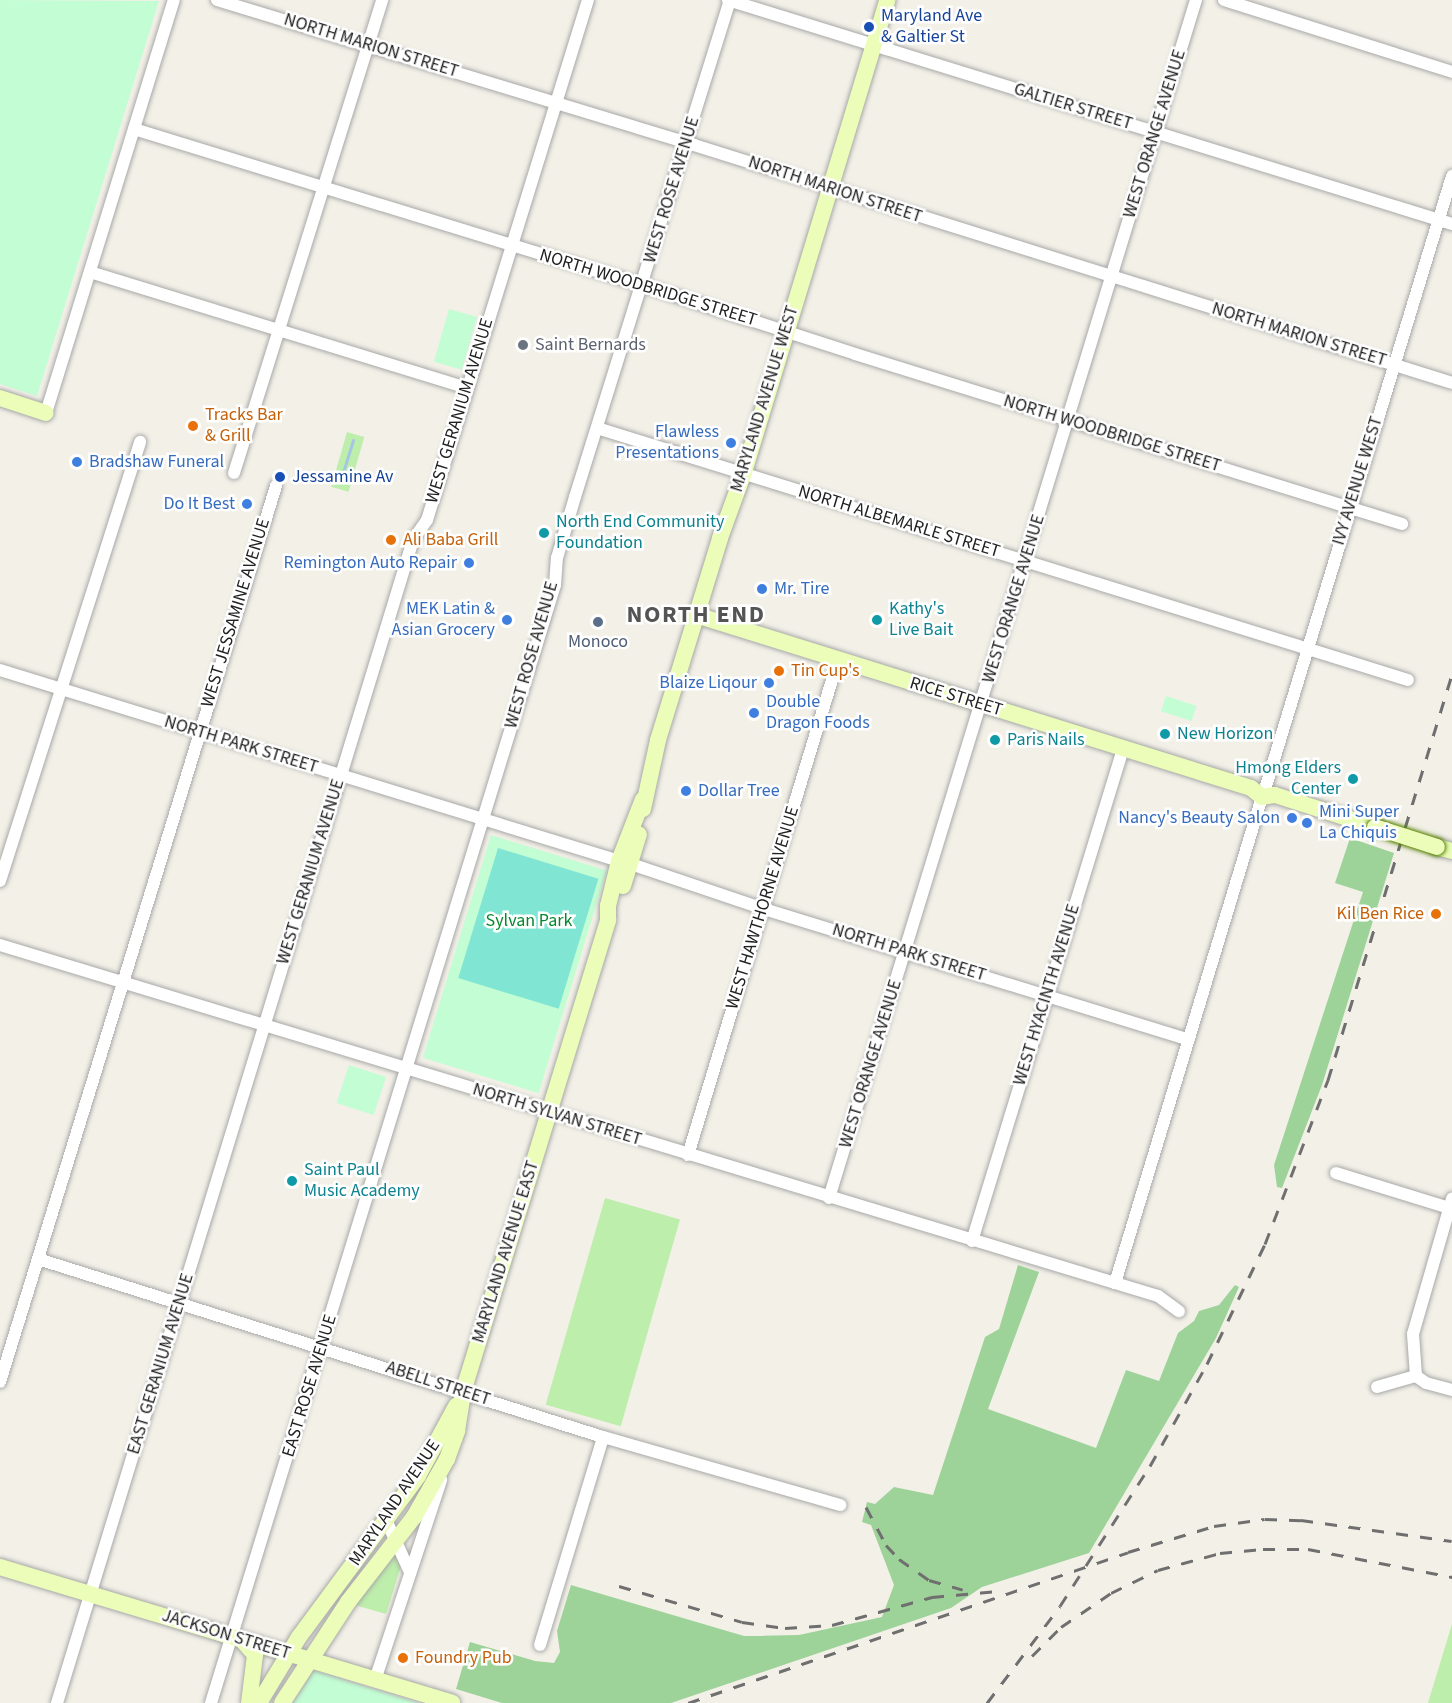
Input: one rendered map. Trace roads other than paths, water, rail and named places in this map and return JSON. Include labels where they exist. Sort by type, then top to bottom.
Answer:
[{"type":"main road","name":"MARYLAND AVENUE WEST","points":[[550,1112],[608,920],[617,909],[625,863],[696,615],[744,472],[887,0]]},
{"type":"main road","points":[[0,399],[46,413]]},
{"type":"main road","name":"RICE STREET","points":[[696,615],[1445,849]]},
{"type":"main road","name":"MARYLAND AVENUE EAST","points":[[463,1392],[550,1112]]},
{"type":"main road","name":"MARYLAND AVENUE","points":[[282,1703],[348,1602],[397,1541],[432,1490],[457,1431],[463,1392]]},
{"type":"main road","name":"MARYLAND AVENUE","points":[[259,1703],[288,1654],[428,1460],[463,1392]]},
{"type":"main road","name":"JACKSON STREET","points":[[0,1567],[452,1703]]},
{"type":"main road","points":[[237,1639],[255,1655],[249,1703]]},
{"type":"street","points":[[46,413],[174,0]]},
{"type":"street","name":"NORTH MARION STREET","points":[[217,0],[686,143],[1452,383]]},
{"type":"street","points":[[234,473],[382,0]]},
{"type":"street","name":"WEST GERANIUM AVENUE","points":[[264,1025],[413,540],[427,518],[588,0]]},
{"type":"street","name":"GALTIER STREET","points":[[730,0],[1452,224]]},
{"type":"street","name":"WEST ROSE AVENUE","points":[[406,1069],[555,585],[557,558],[730,0]]},
{"type":"street","name":"WEST ORANGE AVENUE","points":[[829,1197],[1197,0]]},
{"type":"street","points":[[1224,0],[1452,72]]},
{"type":"street","name":"NORTH WOODBRIDGE STREET","points":[[134,129],[642,285],[1402,524]]},
{"type":"street","name":"IVY AVENUE WEST","points":[[1115,1283],[1187,1040],[1452,176]]},
{"type":"street","points":[[90,272],[466,388]]},
{"type":"street","name":"NORTH ALBEMARLE STREET","points":[[597,428],[1408,680]]},
{"type":"street","points":[[0,881],[140,442]]},
{"type":"street","name":"WEST JESSAMINE AVENUE","points":[[0,1382],[276,486]]},
{"type":"street","name":"WEST HAWTHORNE AVENUE","points":[[688,1155],[838,660]]},
{"type":"street","name":"NORTH PARK STREET","points":[[0,670],[1187,1040]]},
{"type":"street","name":"WEST HYACINTH AVENUE","points":[[972,1241],[1123,749]]},
{"type":"street","name":"NORTH SYLVAN STREET","points":[[0,945],[1158,1296],[1179,1311]]},
{"type":"street","name":"EAST GERANIUM AVENUE","points":[[57,1703],[264,1025]]},
{"type":"street","name":"EAST ROSE AVENUE","points":[[211,1703],[237,1639],[406,1069]]},
{"type":"street","points":[[1336,1173],[1451,1205],[1413,1334],[1416,1376]]},
{"type":"street","name":"ABELL STREET","points":[[38,1259],[603,1437],[840,1505]]},
{"type":"street","points":[[1377,1387],[1416,1376]]},
{"type":"street","points":[[1416,1376],[1426,1383],[1452,1390]]},
{"type":"street","points":[[540,1645],[603,1437]]},
{"type":"street","points":[[375,1680],[409,1570],[416,1560],[447,1459]]},
{"type":"street","points":[[386,1520],[409,1570]]},
{"type":"waterway","points":[[340,482],[353,440]]},
{"type":"railway","points":[[987,1703],[1060,1606],[1150,1466],[1207,1364],[1265,1244],[1328,1080],[1452,675]]},
{"type":"railway","points":[[866,1507],[886,1545],[899,1559],[929,1580],[963,1590]]},
{"type":"railway","points":[[688,1703],[1128,1552],[1214,1526],[1265,1519],[1301,1520],[1452,1541]]},
{"type":"railway","points":[[1032,1656],[1061,1627],[1111,1593],[1158,1570],[1220,1553],[1263,1549],[1308,1549],[1452,1577]]},
{"type":"railway","points":[[619,1586],[742,1622],[785,1628],[832,1625],[932,1597],[998,1591]]},
{"type":"place","name":"Maryland Ave & Galtier St","points":[[869,27]]},
{"type":"place","name":"Saint Bernards","points":[[523,345]]},
{"type":"place","name":"Tracks Bar & Grill","points":[[193,426]]},
{"type":"place","name":"Flawless Presentations","points":[[731,443]]},
{"type":"place","name":"Bradshaw Funeral","points":[[77,462]]},
{"type":"place","name":"Jessamine Av","points":[[280,477]]},
{"type":"place","name":"Do It Best","points":[[247,504]]},
{"type":"place","name":"North End Community Foundation","points":[[544,533]]},
{"type":"place","name":"Ali Baba Grill","points":[[391,540]]},
{"type":"place","name":"Remington Auto Repair","points":[[469,563]]},
{"type":"place","name":"Mr. Tire","points":[[762,589]]},
{"type":"place","name":"MEK Latin & Asian Grocery","points":[[507,620]]},
{"type":"place","name":"Kathy's Live Bait","points":[[877,620]]},
{"type":"place","name":"Monoco","points":[[598,622]]},
{"type":"place","name":"Tin Cup's","points":[[779,671]]},
{"type":"place","name":"Blaize Liqour","points":[[769,683]]},
{"type":"place","name":"Double Dragon Foods","points":[[754,713]]},
{"type":"place","name":"New Horizon","points":[[1165,734]]},
{"type":"place","name":"Paris Nails","points":[[995,740]]},
{"type":"place","name":"Hmong Elders Center","points":[[1353,779]]},
{"type":"place","name":"Dollar Tree","points":[[686,791]]},
{"type":"place","name":"Nancy's Beauty Salon","points":[[1292,818]]},
{"type":"place","name":"Mini Super La Chiquis","points":[[1307,823]]},
{"type":"place","name":"Kil Ben Rice","points":[[1436,914]]},
{"type":"place","name":"Saint Paul Music Academy","points":[[292,1181]]},
{"type":"place","name":"Foundry Pub","points":[[403,1658]]},
{"type":"district","name":"NORTH END","points":[[696,615]]},
{"type":"park label","name":"Sylvan Park","points":[[529,921]]}]
